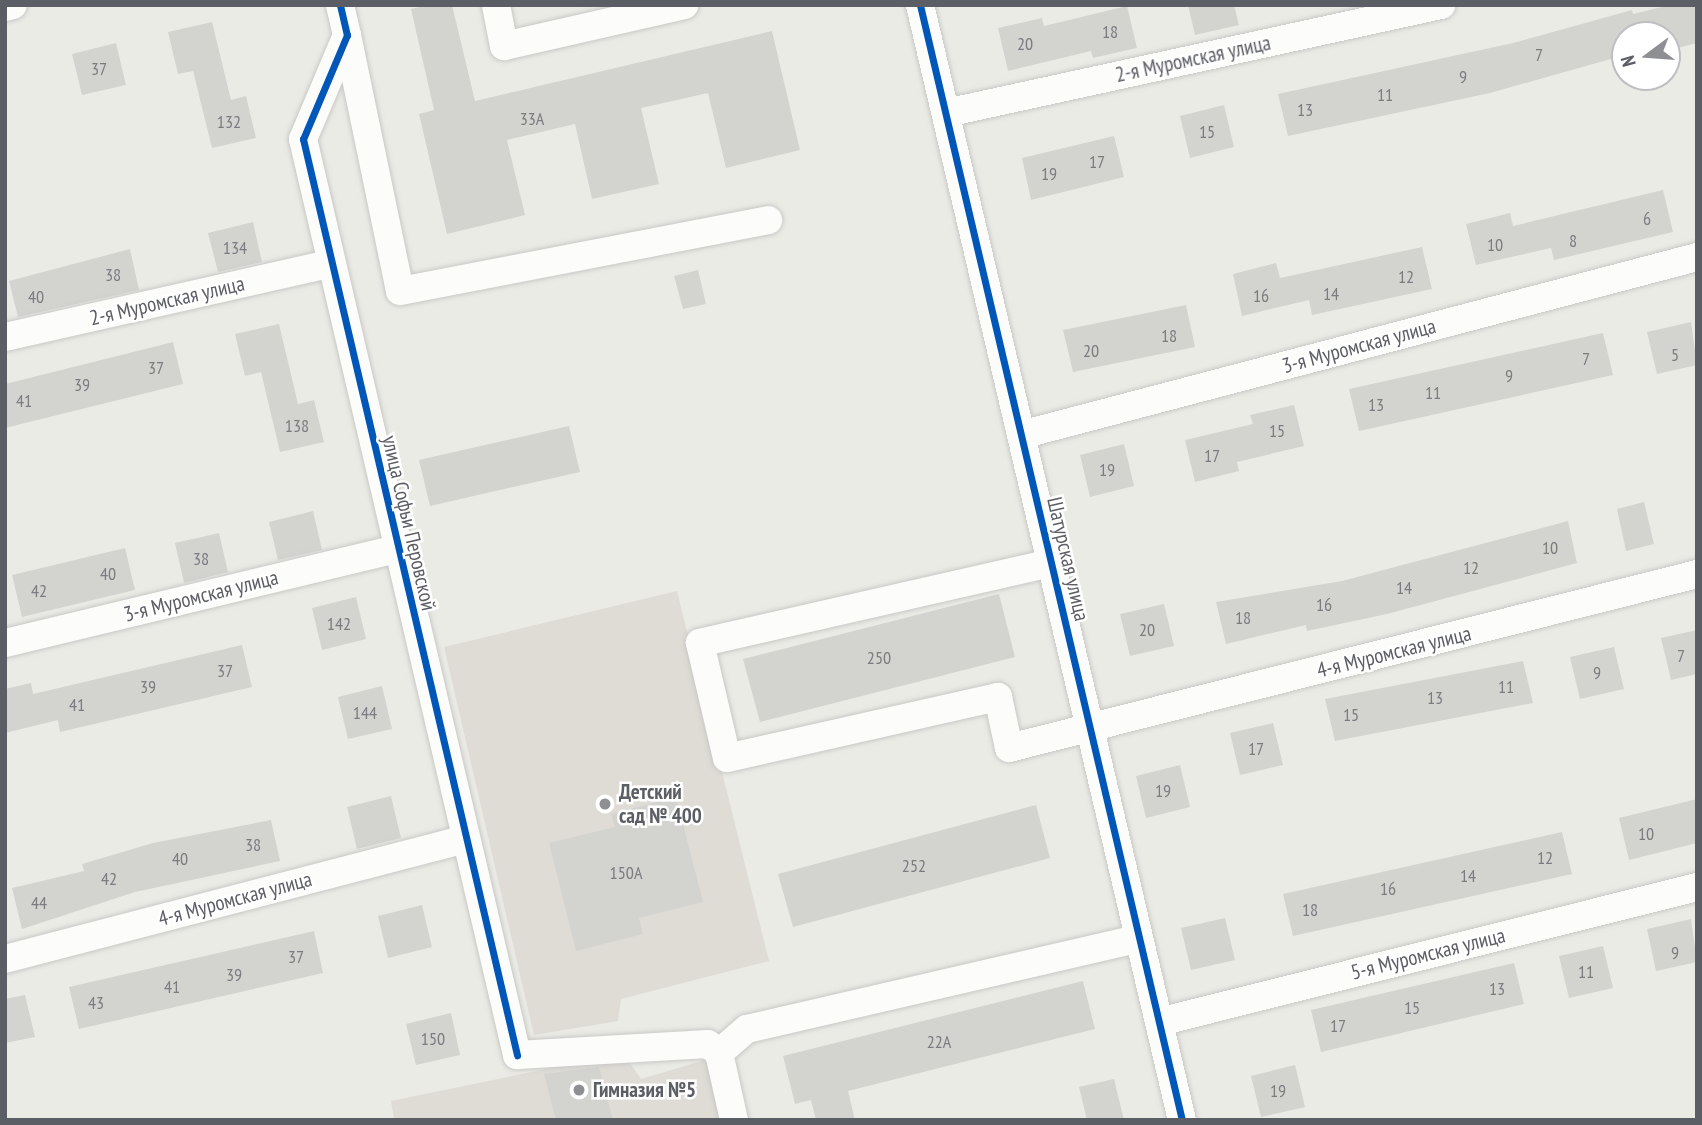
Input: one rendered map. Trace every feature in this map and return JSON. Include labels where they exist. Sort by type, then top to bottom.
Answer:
[{"type":"street","points":[[5,7],[13,5]]},
{"type":"street","points":[[340,5],[400,292],[768,220]]},
{"type":"street","points":[[496,5],[504,46],[684,5]]},
{"type":"street","name":"Шатурская улица","points":[[920,5],[1182,1120]]},
{"type":"street","name":"2-я Муромская улица","points":[[946,113],[1441,5]]},
{"type":"street","name":"улица Софьи Перовской","points":[[347,34],[303,139],[329,264],[517,1055],[708,1044],[719,1053]]},
{"type":"street","name":"3-я Муромская улица","points":[[1021,435],[1697,257]]},
{"type":"street","name":"2-я Муромская улица","points":[[5,337],[329,264]]},
{"type":"street","name":"3-я Муромская улица","points":[[5,643],[397,549]]},
{"type":"street","name":"4-я Муромская улица","points":[[1051,563],[700,643],[727,758],[998,697],[1009,748],[1090,730],[1697,574]]},
{"type":"street","name":"4-я Муромская улица","points":[[5,959],[466,839]]},
{"type":"street","name":"5-я Муромская улица","points":[[1159,1022],[1697,887]]},
{"type":"street","points":[[734,1120],[719,1053],[747,1030],[1138,939]]},
{"type":"shaded area","name":"Детский сад № 400","points":[[677,591],[769,961],[621,999],[618,1021],[534,1035],[444,647]]},
{"type":"shaded area","name":"Гимназия №5","points":[[623,1053],[641,1079],[708,1059],[720,1120],[394,1120],[391,1101]]},
{"type":"building","points":[[428,5],[452,5],[475,101],[772,31],[800,150],[726,168],[708,93],[641,108],[659,184],[592,199],[575,124],[507,140],[525,215],[447,234],[419,114],[434,110],[411,9]]},
{"type":"building","points":[[1188,5],[1234,5],[1239,25],[1195,35]]},
{"type":"building","points":[[1670,5],[1697,5],[1697,43],[1681,47],[1681,21],[1611,21],[1611,59],[1490,93],[1288,136],[1278,94],[1513,43],[1632,10],[1633,14]]},
{"type":"building","points":[[1127,6],[1137,48],[1093,58],[1091,51],[1008,71],[998,28],[1042,18],[1044,26]]},
{"type":"building","points":[[212,22],[231,100],[246,96],[256,138],[212,148],[193,71],[178,74],[168,32]]},
{"type":"building","points":[[116,43],[126,85],[82,95],[72,54]]},
{"type":"building","points":[[1224,105],[1234,147],[1190,158],[1180,116]]},
{"type":"building","points":[[1114,136],[1124,177],[1031,200],[1022,158]]},
{"type":"building","points":[[1663,190],[1673,232],[1554,260],[1551,248],[1476,265],[1466,224],[1510,213],[1513,226]]},
{"type":"building","points":[[253,222],[262,262],[218,272],[208,233]]},
{"type":"building","points":[[1422,247],[1432,289],[1312,315],[1309,300],[1242,316],[1233,274],[1276,263],[1280,278]]},
{"type":"building","points":[[130,249],[139,290],[18,317],[9,281]]},
{"type":"building","points":[[698,270],[706,304],[683,309],[674,276]]},
{"type":"building","points":[[1186,305],[1195,347],[1073,372],[1063,330]]},
{"type":"building","points":[[1691,322],[1697,365],[1657,374],[1647,332]]},
{"type":"building","points":[[279,324],[298,404],[314,400],[324,442],[280,452],[261,372],[245,376],[235,334]]},
{"type":"building","points":[[1603,333],[1613,375],[1359,431],[1349,389]]},
{"type":"building","points":[[173,342],[183,384],[5,428],[5,384]]},
{"type":"building","points":[[1294,405],[1304,446],[1237,462],[1239,471],[1195,482],[1185,440],[1253,424],[1250,415]]},
{"type":"building","points":[[569,426],[580,472],[430,506],[419,460]]},
{"type":"building","points":[[1124,444],[1134,486],[1090,497],[1080,455]]},
{"type":"building","points":[[1644,502],[1654,544],[1626,551],[1617,509]]},
{"type":"building","points":[[313,511],[322,550],[278,560],[269,522]]},
{"type":"building","points":[[1568,521],[1577,563],[1387,614],[1307,631],[1306,625],[1226,644],[1216,602],[1342,581]]},
{"type":"building","points":[[219,533],[228,572],[184,583],[175,543]]},
{"type":"building","points":[[125,548],[135,590],[22,617],[12,575]]},
{"type":"building","points":[[999,594],[1015,657],[760,722],[743,659]]},
{"type":"building","points":[[356,597],[366,639],[322,650],[312,608]]},
{"type":"building","points":[[1164,604],[1174,646],[1130,656],[1120,614]]},
{"type":"building","points":[[1697,630],[1697,674],[1671,680],[1661,638]]},
{"type":"building","points":[[242,645],[252,687],[60,732],[58,720],[5,733],[5,689],[31,683],[33,694]]},
{"type":"building","points":[[1614,647],[1624,689],[1580,699],[1570,657]]},
{"type":"building","points":[[1523,661],[1533,703],[1335,741],[1325,699]]},
{"type":"building","points":[[382,686],[392,729],[348,739],[338,697]]},
{"type":"building","points":[[1273,723],[1283,765],[1240,775],[1230,733]]},
{"type":"building","points":[[1180,765],[1190,807],[1146,818],[1136,776]]},
{"type":"building","points":[[391,796],[401,838],[357,849],[347,807]]},
{"type":"building","points":[[676,797],[703,902],[639,918],[643,934],[576,951],[549,843],[615,827],[611,814]]},
{"type":"building","points":[[1697,799],[1697,843],[1629,860],[1619,818]]},
{"type":"building","points":[[1036,805],[1050,858],[793,927],[778,874]]},
{"type":"building","points":[[271,820],[280,861],[135,892],[22,929],[12,888],[84,871],[82,864],[153,843]]},
{"type":"building","points":[[1562,832],[1572,874],[1293,936],[1283,894]]},
{"type":"building","points":[[422,905],[432,947],[388,958],[378,916]]},
{"type":"building","points":[[1225,918],[1235,960],[1191,970],[1181,928]]},
{"type":"building","points":[[1691,919],[1697,962],[1656,971],[1647,929]]},
{"type":"building","points":[[314,931],[323,973],[79,1029],[69,987]]},
{"type":"building","points":[[1603,946],[1613,988],[1569,998],[1559,956]]},
{"type":"building","points":[[1514,963],[1524,1004],[1321,1052],[1311,1010]]},
{"type":"building","points":[[1083,981],[1095,1029],[848,1091],[855,1120],[816,1120],[811,1100],[795,1104],[783,1056]]},
{"type":"building","points":[[25,995],[35,1037],[5,1043],[5,999]]},
{"type":"building","points":[[451,1013],[460,1055],[416,1065],[406,1024]]},
{"type":"building","points":[[1295,1065],[1305,1107],[1261,1117],[1251,1076]]},
{"type":"building","points":[[599,1067],[613,1120],[556,1120],[544,1074]]},
{"type":"building","points":[[1114,1079],[1124,1120],[1087,1120],[1079,1087]]},
{"type":"cycle path","points":[[340,5],[347,35],[303,139],[517,1055]]},
{"type":"cycle path","points":[[920,5],[1182,1120]]},
{"type":"place","name":"Детский сад № 400","points":[[605,804]]},
{"type":"place","name":"Гимназия №5","points":[[579,1090]]}]
